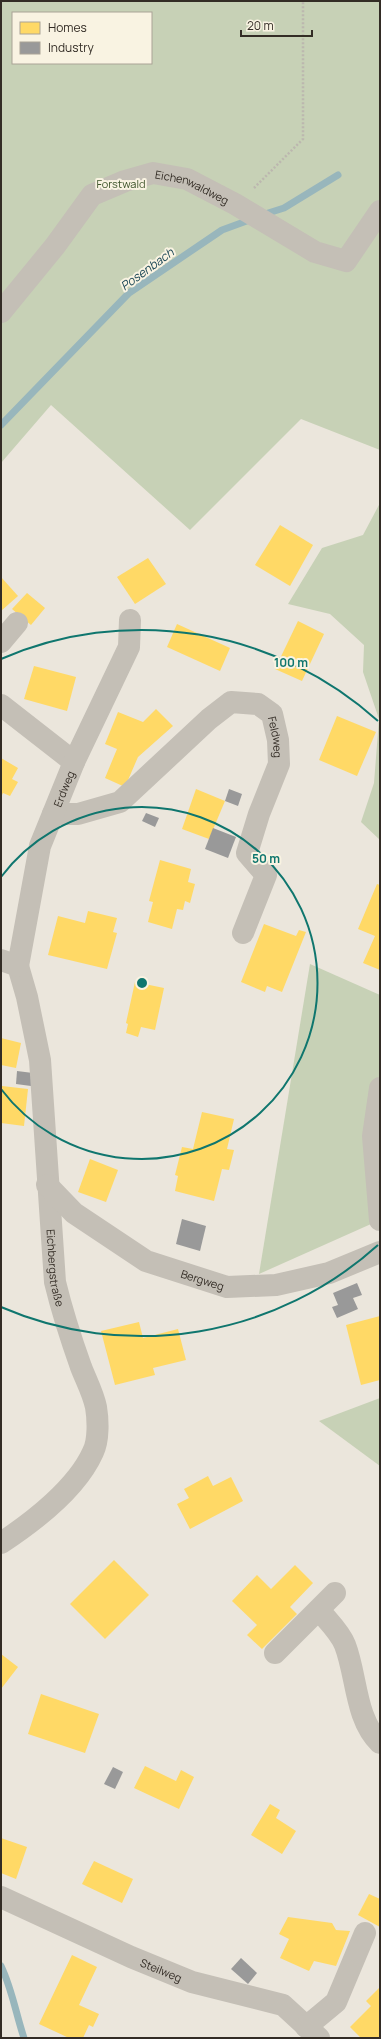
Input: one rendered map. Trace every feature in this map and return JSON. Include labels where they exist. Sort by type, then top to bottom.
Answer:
[{"type":"street","name":"Eichenwaldweg","points":[[1,312],[55,246],[92,195],[126,181],[153,173],[187,179],[243,208],[280,233],[315,252],[346,260],[380,211]]},
{"type":"street","name":"Erdweg","points":[[9,963],[40,846],[74,762],[129,647],[130,620]]},
{"type":"street","points":[[1,642],[17,623]]},
{"type":"street","name":"Feldweg","points":[[53,814],[78,814],[120,802],[209,719],[231,702],[258,704],[272,714],[278,740],[279,764],[259,814],[247,853],[266,875],[243,933]]},
{"type":"street","points":[[1,705],[74,762]]},
{"type":"street","name":"Eichbergstraße","points":[[1,1543],[22,1530],[64,1491],[84,1469],[94,1451],[97,1425],[96,1407],[64,1318],[55,1282],[47,1185],[40,1060],[27,997],[9,963]]},
{"type":"street","points":[[380,1088],[373,1136],[380,1220]]},
{"type":"street","name":"Bergweg","points":[[47,1185],[74,1213],[146,1261],[227,1287],[276,1285],[329,1273],[380,1252]]},
{"type":"street","points":[[275,1653],[335,1593]]},
{"type":"street","points":[[319,1610],[345,1643],[365,1722],[371,1735],[380,1743]]},
{"type":"street","name":"Steilweg","points":[[1,1897],[130,1956],[192,1982],[283,2005],[312,2032]]},
{"type":"street","points":[[312,2032],[336,2002],[365,1933]]},
{"type":"path","points":[[243,208],[259,183],[303,139],[303,1]]},
{"type":"green space","name":"Forstwald","points":[[1,1],[380,1],[380,450],[301,419],[190,530],[51,405],[1,463]]},
{"type":"green space","points":[[380,503],[380,840],[361,822],[374,783],[379,719],[363,672],[364,645],[330,614],[288,604],[322,548],[363,535]]},
{"type":"green space","points":[[310,964],[380,995],[380,1220],[259,1274]]},
{"type":"green space","points":[[380,1398],[380,1466],[319,1421]]},
{"type":"building: Homes","points":[[280,525],[313,545],[290,586],[255,565]]},
{"type":"building: Homes","points":[[148,558],[166,584],[135,604],[117,577]]},
{"type":"building: Homes","points":[[1,577],[18,596],[1,611]]},
{"type":"building: Homes","points":[[27,593],[45,608],[31,625],[12,609]]},
{"type":"building: Homes","points":[[298,621],[324,634],[302,681],[275,669]]},
{"type":"building: Homes","points":[[177,624],[230,648],[220,671],[167,647]]},
{"type":"building: Homes","points":[[34,666],[76,677],[67,711],[24,699]]},
{"type":"building: Homes","points":[[156,709],[173,726],[138,757],[125,787],[105,778],[117,749],[105,744],[118,712],[143,722]]},
{"type":"building: Homes","points":[[337,716],[376,732],[357,776],[319,760]]},
{"type":"building: Homes","points":[[1,758],[18,768],[12,779],[18,782],[10,796],[3,793],[1,797]]},
{"type":"building: Homes","points":[[196,789],[225,801],[209,839],[182,829]]},
{"type":"building: Homes","points":[[160,860],[191,869],[188,882],[195,884],[190,903],[185,901],[183,910],[177,909],[172,929],[148,922],[153,902],[149,901]]},
{"type":"building: Homes","points":[[377,884],[380,885],[380,970],[363,963],[375,936],[358,929]]},
{"type":"building: Homes","points":[[88,911],[117,918],[113,932],[117,933],[107,969],[48,955],[58,916],[85,923]]},
{"type":"building: Homes","points":[[264,924],[296,936],[299,930],[306,932],[282,992],[267,986],[265,992],[241,982]]},
{"type":"building: Homes","points":[[135,982],[164,988],[155,1030],[141,1027],[138,1037],[126,1033],[128,1024],[126,1023]]},
{"type":"building: Homes","points":[[1,1038],[21,1043],[16,1068],[1,1065]]},
{"type":"building: Homes","points":[[2,1086],[28,1089],[24,1126],[1,1123]]},
{"type":"building: Homes","points":[[202,1112],[234,1119],[227,1149],[234,1150],[229,1170],[222,1169],[214,1201],[175,1191],[178,1176],[175,1175],[182,1147],[193,1149]]},
{"type":"building: Homes","points":[[90,1159],[118,1170],[106,1202],[78,1192]]},
{"type":"building: Homes","points":[[380,1316],[380,1380],[361,1385],[346,1325]]},
{"type":"building: Homes","points":[[139,1322],[143,1338],[178,1329],[186,1360],[153,1368],[155,1375],[115,1385],[101,1331]]},
{"type":"building: Homes","points":[[208,1476],[213,1486],[231,1477],[243,1501],[190,1529],[177,1504],[189,1498],[184,1489]]},
{"type":"building: Homes","points":[[114,1560],[149,1595],[105,1639],[70,1604]]},
{"type":"building: Homes","points":[[295,1565],[313,1583],[290,1607],[297,1614],[262,1649],[247,1635],[257,1625],[232,1601],[257,1575],[271,1589]]},
{"type":"building: Homes","points":[[1,1654],[18,1667],[1,1689]]},
{"type":"building: Homes","points":[[41,1694],[99,1714],[85,1753],[28,1734]]},
{"type":"building: Homes","points":[[145,1766],[176,1781],[181,1770],[194,1777],[179,1809],[134,1788]]},
{"type":"building: Homes","points":[[270,1804],[280,1810],[276,1818],[296,1831],[282,1854],[251,1835]]},
{"type":"building: Homes","points":[[1,1838],[27,1847],[16,1879],[1,1873]]},
{"type":"building: Homes","points":[[94,1861],[133,1879],[122,1903],[82,1884]]},
{"type":"building: Homes","points":[[369,1894],[380,1899],[380,1927],[358,1915]]},
{"type":"building: Homes","points":[[288,1917],[332,1923],[336,1930],[350,1931],[336,1966],[314,1961],[309,1971],[280,1958],[289,1939],[279,1934]]},
{"type":"building: Homes","points":[[72,1955],[97,1967],[79,2005],[99,2014],[93,2027],[89,2025],[83,2038],[69,2038],[39,2024]]},
{"type":"building: Homes","points":[[380,1987],[380,2038],[361,2038],[350,2027],[371,2006],[366,2001]]},
{"type":"building: Industry","points":[[229,789],[242,794],[238,806],[225,801]]},
{"type":"building: Industry","points":[[146,813],[159,818],[155,827],[142,821]]},
{"type":"building: Industry","points":[[213,828],[236,837],[228,858],[205,849]]},
{"type":"building: Industry","points":[[17,1071],[33,1073],[31,1086],[16,1084]]},
{"type":"building: Industry","points":[[182,1219],[206,1226],[200,1251],[176,1244]]},
{"type":"building: Industry","points":[[357,1283],[362,1295],[353,1298],[358,1309],[337,1318],[332,1307],[338,1305],[333,1293]]},
{"type":"building: Industry","points":[[113,1767],[123,1772],[115,1789],[104,1784]]},
{"type":"building: Industry","points":[[241,1958],[257,1973],[248,1984],[231,1969]]},
{"type":"waterway","name":"Posenbach","points":[[262,215],[284,208],[338,175]]},
{"type":"waterway","name":"Posenbach","points":[[1,425],[129,293],[222,230],[252,219]]},
{"type":"waterway","points":[[1,1966],[11,1993],[24,2038]]}]
